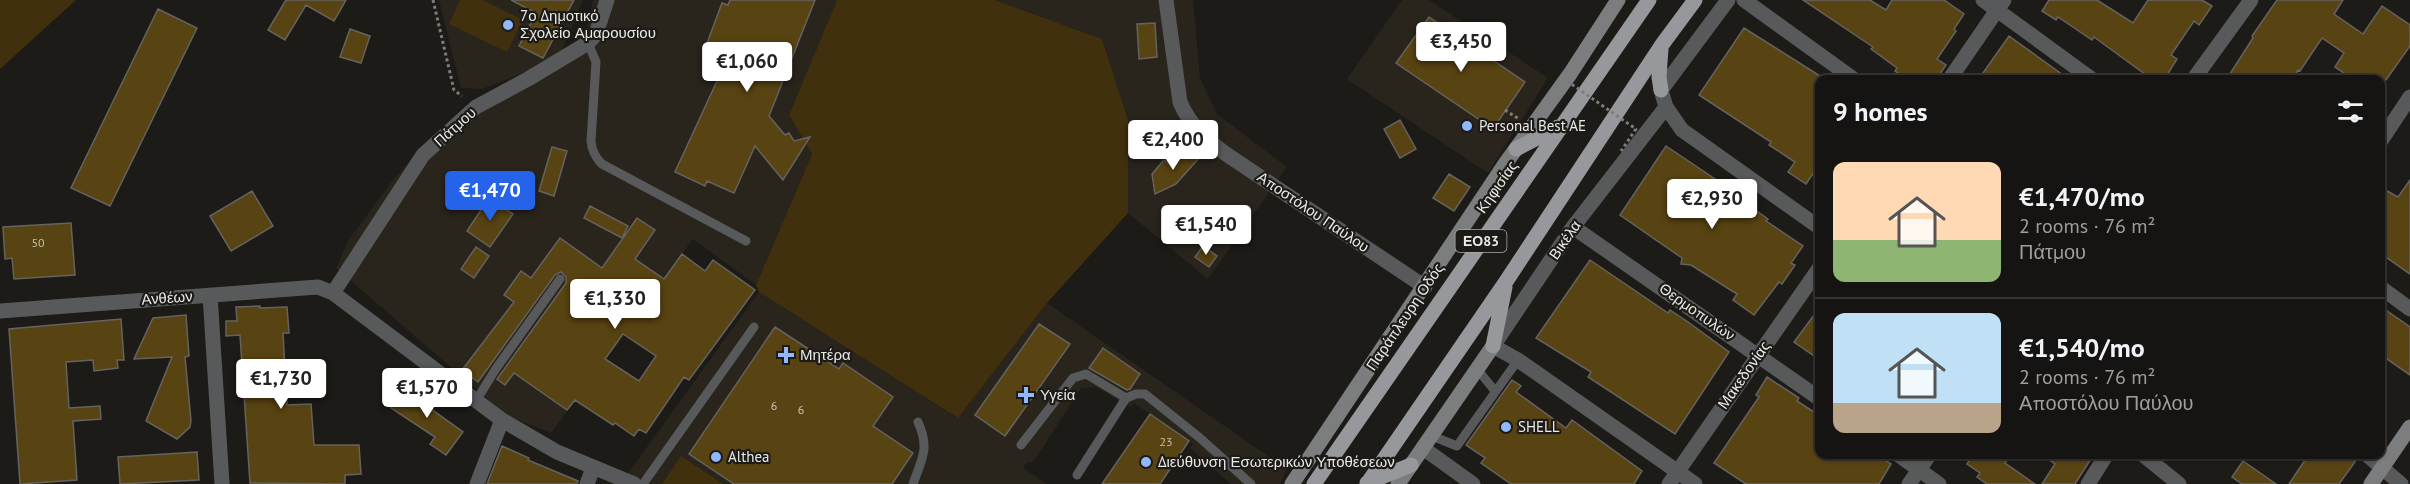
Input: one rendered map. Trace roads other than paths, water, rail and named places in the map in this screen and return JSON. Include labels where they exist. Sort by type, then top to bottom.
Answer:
[{"type":"main road","name":"Κηφισίας","points":[[1314,484],[1649,0]]},
{"type":"main road","name":"ΕΟ83","points":[[1367,484],[1507,280],[1661,46],[1695,0]]},
{"type":"main road","points":[[1661,46],[1659,77],[1661,90]]},
{"type":"main road","points":[[1516,149],[1561,125]]},
{"type":"main road","points":[[1493,346],[1507,280]]},
{"type":"main road","points":[[1367,484],[1412,465]]},
{"type":"street","points":[[588,43],[596,34],[607,0]]},
{"type":"street","name":"Αποστόλου Παύλου","points":[[1166,0],[1180,102],[1186,117],[1200,135],[1425,287]]},
{"type":"street","name":"Παράπλευρη Οδός","points":[[1292,484],[1618,0]]},
{"type":"street","points":[[1728,0],[1661,90],[1666,107],[1682,130],[1815,224]]},
{"type":"street","points":[[1744,0],[1849,75]]},
{"type":"street","points":[[1983,0],[2000,5],[2087,75]]},
{"type":"street","points":[[2197,75],[2251,0]]},
{"type":"street","points":[[1952,75],[2000,5]]},
{"type":"street","name":"Πάτμου","points":[[333,293],[423,155],[476,106],[528,79],[588,43]]},
{"type":"street","points":[[2385,134],[2410,97]]},
{"type":"street","name":"Βικέλα","points":[[1398,484],[1574,226],[1666,107]]},
{"type":"street","name":"Θερμοπυλών","points":[[1574,226],[1815,395]]},
{"type":"street","name":"Μακεδονίας","points":[[1673,478],[1815,274]]},
{"type":"street","name":"Ανθέων","points":[[0,311],[302,287],[318,287],[333,293]]},
{"type":"street","points":[[2385,291],[2410,309]]},
{"type":"street","points":[[333,293],[502,420],[558,452],[634,484]]},
{"type":"street","points":[[210,295],[222,484]]},
{"type":"street","points":[[1493,346],[1518,360],[1673,478],[1695,484]]},
{"type":"street","points":[[477,484],[502,420]]},
{"type":"street","points":[[2371,484],[2410,427]]},
{"type":"street","points":[[1428,442],[1473,484]]},
{"type":"street","points":[[1904,459],[1939,484]]},
{"type":"street","points":[[1909,484],[1927,459]]},
{"type":"street","points":[[2088,484],[2104,459]]},
{"type":"street","points":[[2148,459],[2179,484]]},
{"type":"street","points":[[2373,459],[2401,484]]},
{"type":"street","points":[[587,484],[594,468]]},
{"type":"lane","points":[[588,43],[596,62],[591,141],[592,151],[596,158],[602,164],[746,241]]},
{"type":"lane","points":[[476,401],[495,370],[560,279]]},
{"type":"lane","points":[[643,484],[754,327]]},
{"type":"lane","points":[[1428,442],[1456,446],[1518,360]]},
{"type":"lane","points":[[1477,369],[1495,391]]},
{"type":"lane","points":[[1021,445],[1073,378],[1079,374],[1086,374],[1126,398]]},
{"type":"lane","points":[[1077,475],[1126,398],[1136,394],[1145,394],[1200,438],[1251,484]]},
{"type":"lane","points":[[913,484],[926,447],[925,437],[918,422]]},
{"type":"place","name":"7ο Δημοτικό Σχολείο Αμαρουσίου","points":[[508,25]]},
{"type":"place","name":"Personal Best AE","points":[[1467,126]]},
{"type":"place","name":"Μητέρα","points":[[786,355]]},
{"type":"place","name":"Υγεία","points":[[1026,395]]},
{"type":"place","name":"SHELL","points":[[1506,427]]},
{"type":"place","name":"Althea","points":[[716,457]]},
{"type":"place","name":"Διεύθυνση Εσωτερικών Υποθέσεων","points":[[1146,462]]}]
